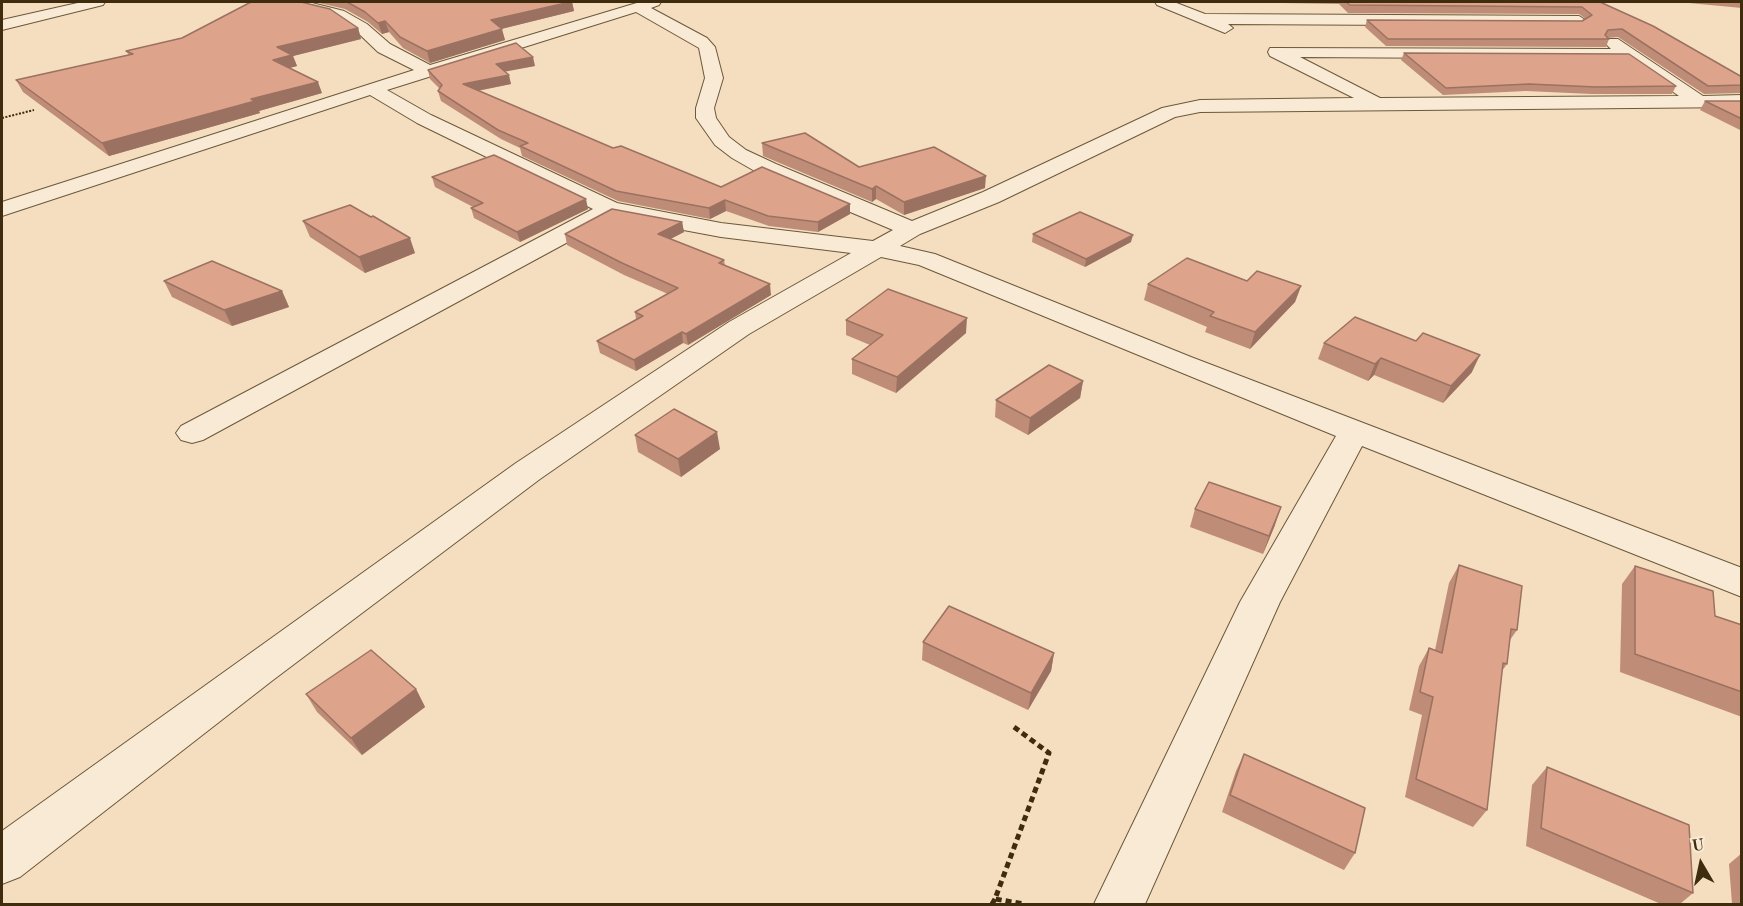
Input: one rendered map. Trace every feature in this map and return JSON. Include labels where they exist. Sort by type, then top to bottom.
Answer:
[{"type":"street","points":[[2,25],[98,2]]},
{"type":"street","points":[[293,2],[339,14],[361,27],[384,48],[428,71]]},
{"type":"street","points":[[1162,2],[1245,38]]},
{"type":"street","points":[[2,208],[428,71],[646,4],[707,47],[714,78],[705,108],[706,118],[722,141],[739,154],[768,169],[912,230]]},
{"type":"street","points":[[1556,6],[1697,100]]},
{"type":"street","points":[[1205,19],[1579,21]]},
{"type":"street","points":[[1378,103],[1271,49],[1630,54]]},
{"type":"street","points":[[372,89],[424,118],[611,209],[721,230],[877,249],[926,259],[1354,432],[1742,583]]},
{"type":"street","points":[[2,860],[258,668],[528,471],[739,328],[912,230],[991,197],[1148,122],[1181,109],[1223,105],[1742,101]]},
{"type":"street","points":[[192,433],[611,209]]},
{"type":"street","points":[[1119,904],[1260,602],[1354,432]]},
{"type":"path","points":[[2,118],[34,110]]},
{"type":"path","points":[[1014,727],[1049,753],[993,902],[1024,904]]},
{"type":"building","points":[[251,2],[301,2],[330,9],[358,28],[277,47],[292,55],[273,60],[318,82],[251,99],[255,101],[102,143],[16,80],[133,54],[126,51],[182,38]]},
{"type":"building","points":[[347,2],[570,2],[491,20],[502,29],[427,51],[400,37],[385,21],[378,23],[365,12]]},
{"type":"building","points":[[1346,2],[1600,2],[1653,26],[1742,77],[1742,85],[1708,86],[1622,29],[1608,30],[1605,35],[1609,39],[1388,39],[1367,20],[1582,21],[1592,15],[1582,7],[1350,5]]},
{"type":"building","points":[[516,43],[533,57],[496,64],[509,75],[463,84],[613,148],[621,146],[721,187],[762,167],[850,204],[818,222],[768,216],[725,200],[709,208],[616,191],[520,146],[528,143],[498,130],[438,91],[442,85],[428,70]]},
{"type":"building","points":[[1404,53],[1629,54],[1676,86],[1596,87],[1529,84],[1446,88]]},
{"type":"building","points":[[1705,101],[1742,101],[1742,119]]},
{"type":"building","points":[[805,133],[859,167],[934,147],[986,176],[904,202],[876,186],[872,189],[762,143]]},
{"type":"building","points":[[494,155],[586,199],[517,232],[471,208],[483,203],[432,177]]},
{"type":"building","points":[[350,205],[410,238],[359,257],[303,221]]},
{"type":"building","points":[[612,209],[682,222],[658,234],[724,260],[719,263],[770,284],[686,334],[682,332],[634,360],[597,341],[643,316],[635,312],[678,288],[565,234]]},
{"type":"building","points":[[1080,212],[1133,235],[1086,259],[1033,234]]},
{"type":"building","points":[[1187,258],[1247,281],[1257,271],[1301,286],[1255,332],[1210,316],[1214,312],[1148,284]]},
{"type":"building","points":[[212,261],[282,291],[224,310],[164,281]]},
{"type":"building","points":[[888,289],[967,318],[897,377],[852,359],[883,335],[846,320]]},
{"type":"building","points":[[1355,317],[1416,341],[1423,333],[1480,355],[1451,386],[1381,358],[1375,364],[1324,343]]},
{"type":"building","points":[[1049,365],[1083,381],[1030,418],[996,400]]},
{"type":"building","points":[[674,409],[717,432],[678,459],[635,435]]},
{"type":"building","points":[[1209,482],[1281,507],[1269,536],[1195,509]]},
{"type":"building","points":[[1459,565],[1522,586],[1517,630],[1511,629],[1507,664],[1503,663],[1487,810],[1416,779],[1433,697],[1420,692],[1429,648],[1442,653]]},
{"type":"building","points":[[1635,566],[1713,591],[1715,616],[1742,625],[1742,692],[1635,654]]},
{"type":"building","points":[[949,606],[1054,653],[1031,693],[923,642]]},
{"type":"building","points":[[371,650],[416,689],[351,738],[306,694]]},
{"type":"building","points":[[1244,754],[1365,808],[1355,853],[1230,795]]},
{"type":"building","points":[[1547,767],[1689,825],[1693,893],[1541,828]]}]
